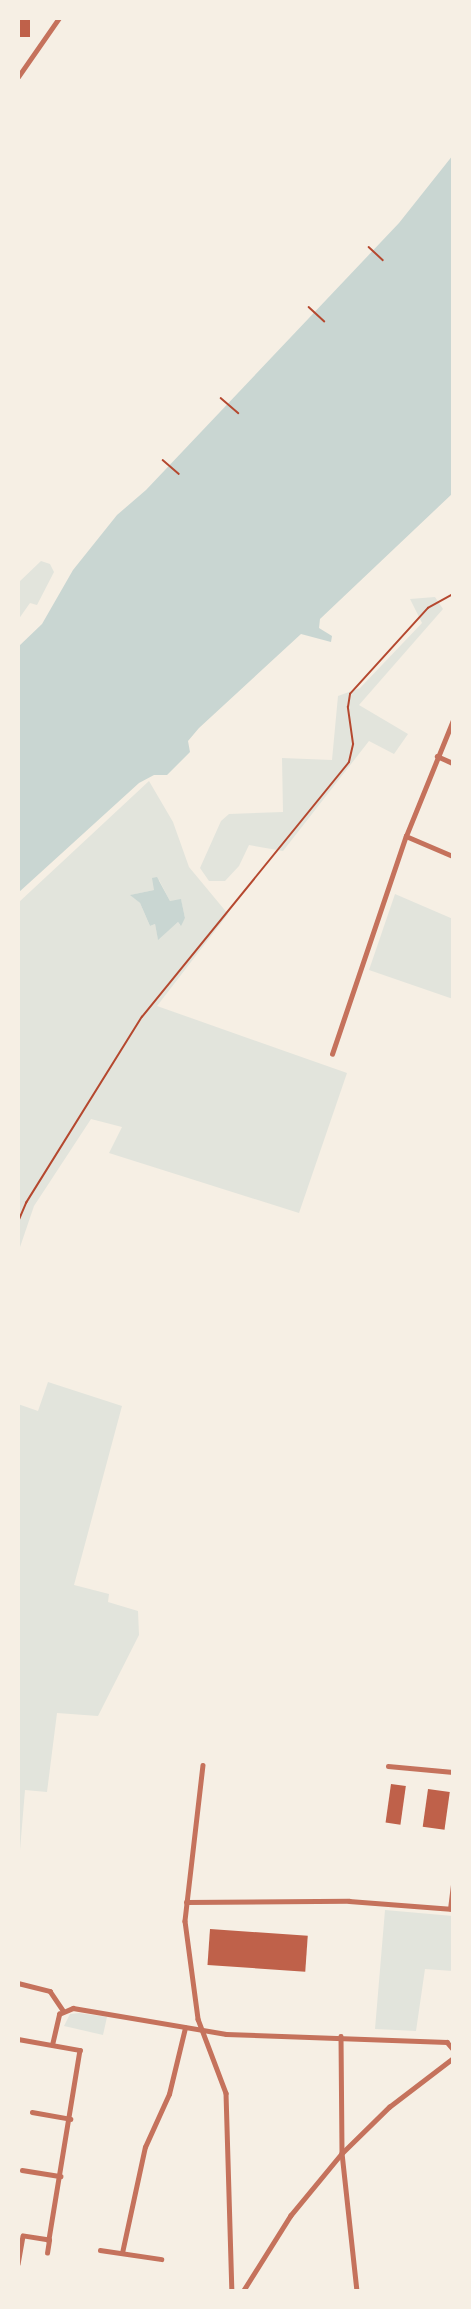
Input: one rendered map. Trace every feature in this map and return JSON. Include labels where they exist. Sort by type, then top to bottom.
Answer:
[{"type":"street","points":[[18,77],[59,18]]},
{"type":"street","points":[[332,1054],[406,836],[453,720]]},
{"type":"street","points":[[437,756],[453,763]]},
{"type":"street","points":[[406,836],[453,856]]},
{"type":"street","points":[[203,1765],[186,1902],[189,1968],[202,2031],[226,2092],[232,2291]]},
{"type":"street","points":[[388,1766],[453,1772]]},
{"type":"street","points":[[186,1902],[349,1901],[451,1909],[453,1885]]},
{"type":"street","points":[[18,1983],[50,1991],[63,2010]]},
{"type":"street","points":[[52,2045],[56,2020],[63,2010],[73,2008],[202,2031],[447,2042],[453,2049]]},
{"type":"street","points":[[122,2253],[145,2147],[169,2094],[185,2028]]},
{"type":"street","points":[[340,2036],[342,2153],[357,2291]]},
{"type":"street","points":[[18,2039],[80,2050],[47,2253]]},
{"type":"street","points":[[243,2291],[290,2216],[342,2153],[389,2107],[453,2058]]},
{"type":"street","points":[[32,2112],[70,2119]]},
{"type":"street","points":[[22,2170],[61,2176]]},
{"type":"street","points":[[18,2264],[23,2236],[50,2240]]},
{"type":"street","points":[[100,2250],[161,2259]]},
{"type":"path","points":[[369,247],[383,260]]},
{"type":"path","points":[[309,307],[324,321]]},
{"type":"path","points":[[221,398],[238,413]]},
{"type":"path","points":[[164,460],[179,474]]},
{"type":"path","points":[[18,1222],[26,1203],[142,1017],[349,762],[353,744],[348,707],[350,694],[428,608],[453,594]]},
{"type":"shaded area","points":[[453,155],[453,493],[320,619],[319,628],[332,636],[331,642],[301,634],[199,728],[188,741],[190,752],[167,775],[154,775],[139,783],[18,893],[18,647],[42,624],[73,570],[117,515],[146,490],[399,223]]},
{"type":"shaded area","points":[[41,561],[50,564],[54,572],[37,605],[30,603],[18,620],[18,583]]},
{"type":"shaded area","points":[[435,597],[443,609],[359,705],[408,734],[394,754],[369,741],[283,851],[249,845],[239,866],[225,881],[209,881],[200,868],[221,821],[229,814],[283,812],[282,758],[332,760],[338,696],[360,688],[422,623],[410,599]]},
{"type":"shaded area","points":[[149,781],[173,822],[189,867],[228,914],[157,1006],[347,1073],[299,1213],[109,1153],[122,1127],[91,1119],[34,1206],[18,1253],[18,903]],"holes":[[[159,880],[170,901],[181,900],[185,918],[180,925],[178,922],[158,939],[155,924],[150,926],[140,903],[131,895],[154,890]]]},
{"type":"shaded area","points":[[157,877],[170,901],[181,899],[185,918],[181,926],[178,922],[158,940],[155,924],[150,926],[140,903],[130,895],[154,890],[152,878]]},
{"type":"shaded area","points":[[395,894],[453,919],[453,999],[369,970]]},
{"type":"shaded area","points":[[48,1382],[122,1406],[74,1585],[109,1594],[108,1602],[138,1611],[139,1635],[98,1716],[57,1713],[47,1792],[25,1790],[20,1850],[18,1404],[38,1411]]},
{"type":"shaded area","points":[[385,1910],[453,1916],[453,1971],[425,1969],[416,2031],[375,2029]]},
{"type":"shaded area","points":[[70,2014],[107,2017],[103,2035],[64,2026]]},
{"type":"building","points":[[18,18],[30,18],[30,37],[18,37]]},
{"type":"building","points":[[391,1784],[406,1786],[400,1825],[386,1823]]},
{"type":"building","points":[[428,1789],[450,1792],[444,1830],[423,1827]]},
{"type":"building","points":[[210,1929],[308,1936],[305,1972],[207,1965]]}]
